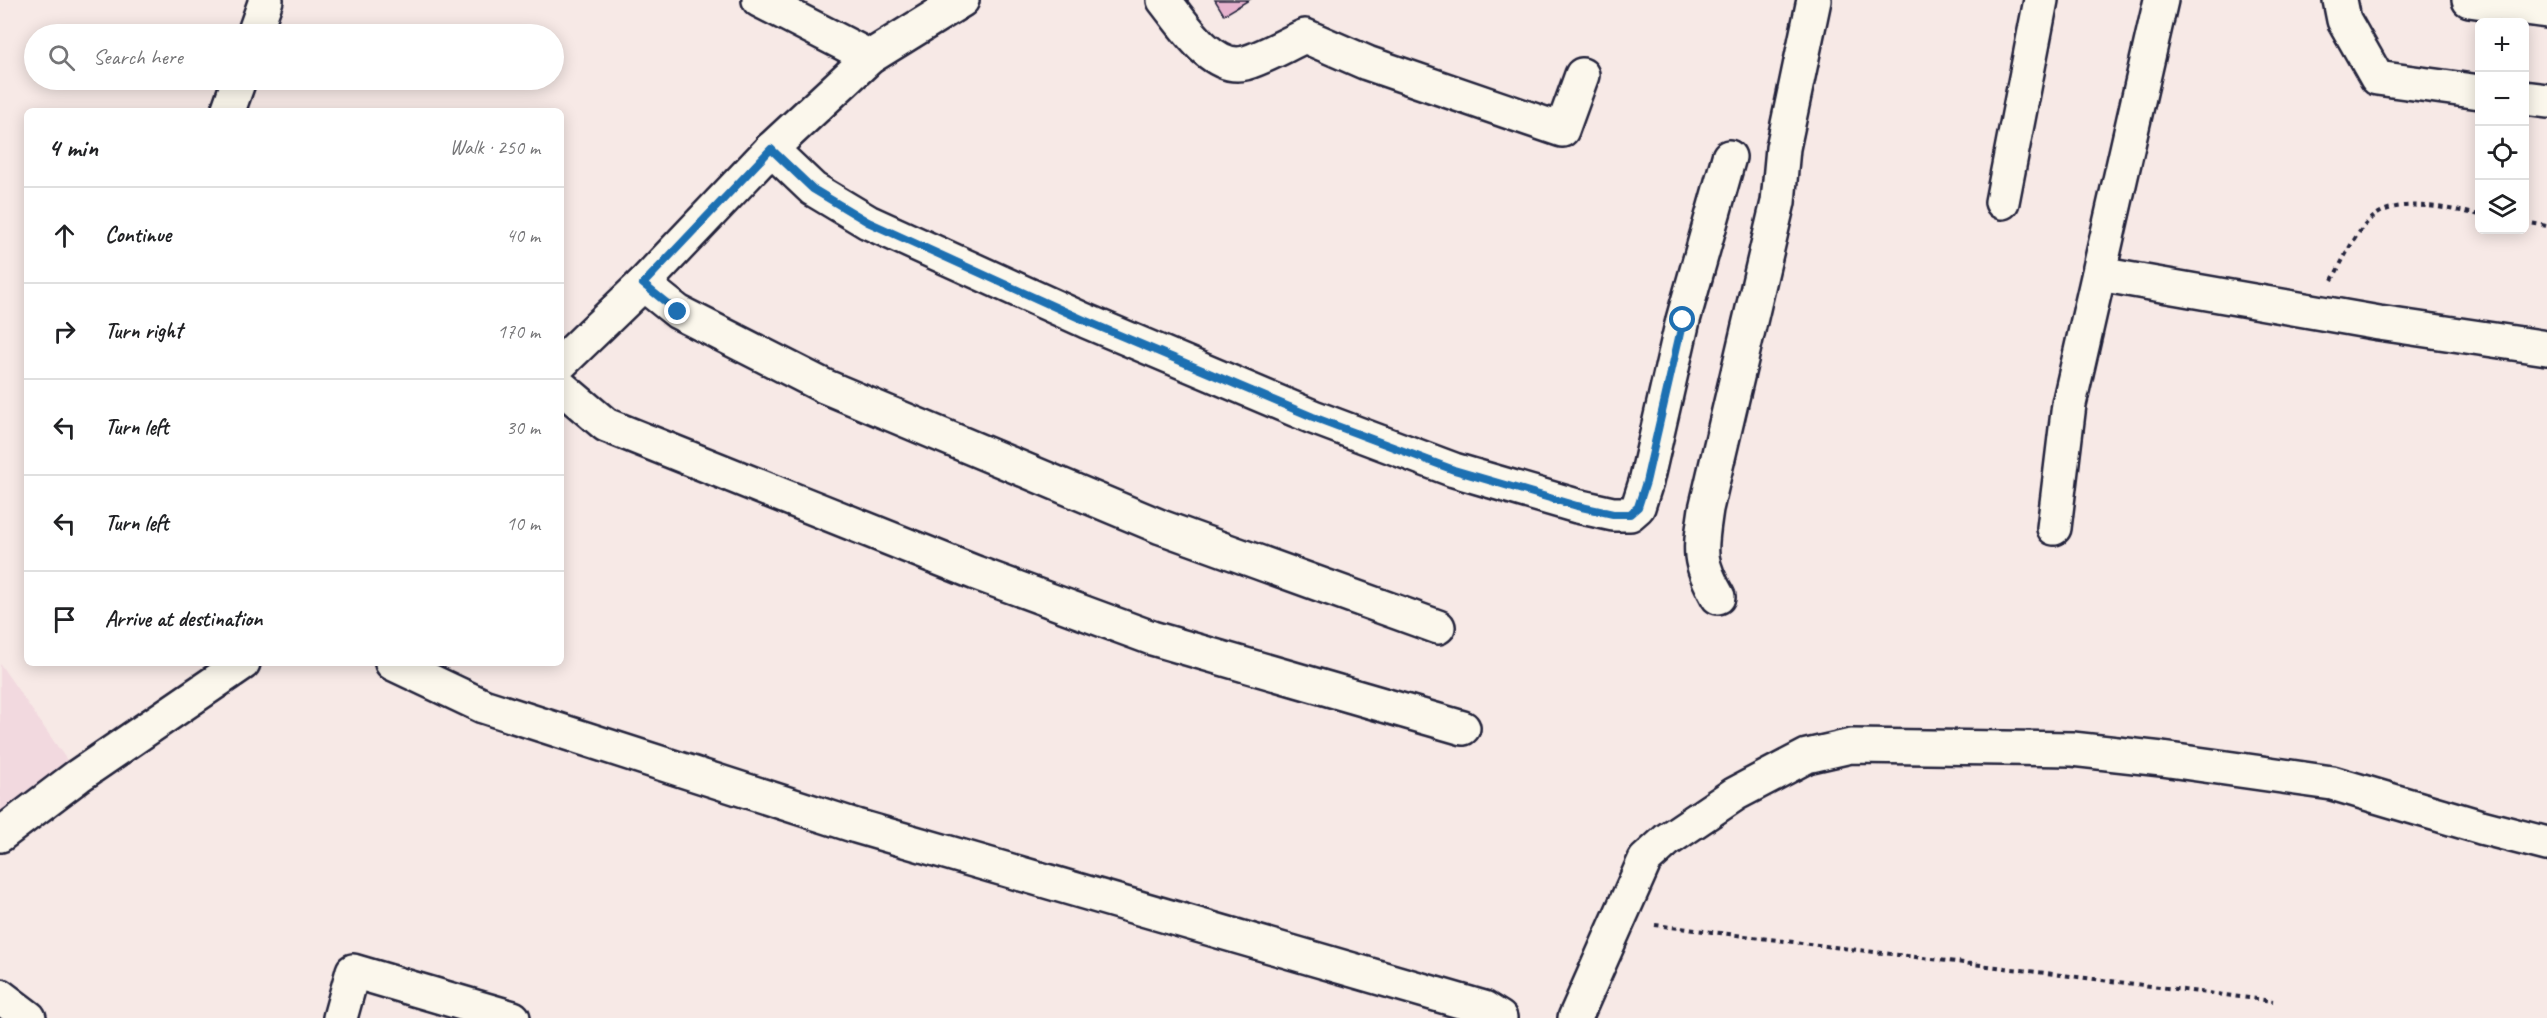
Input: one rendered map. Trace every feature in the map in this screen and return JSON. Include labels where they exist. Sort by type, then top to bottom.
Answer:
[{"type":"street","points":[[258,24],[266,0]]},
{"type":"street","points":[[759,0],[870,57]]},
{"type":"street","points":[[564,360],[643,284],[771,149],[870,57],[962,0]]},
{"type":"street","points":[[1164,0],[1198,44],[1216,58],[1228,62],[1242,64],[1305,36],[1367,63],[1562,130],[1582,75]]},
{"type":"street","points":[[1718,597],[1706,576],[1700,555],[1706,509],[1778,202],[1784,148],[1814,0]]},
{"type":"street","points":[[2002,202],[2041,0]]},
{"type":"street","points":[[2054,528],[2069,404],[2161,0]]},
{"type":"street","points":[[2340,0],[2344,20],[2377,78],[2475,91]]},
{"type":"street","points":[[2469,0],[2547,11]]},
{"type":"street","points":[[229,108],[235,90]]},
{"type":"street","points":[[2529,99],[2547,101]]},
{"type":"street","points":[[771,149],[813,189],[868,222],[1086,321],[1313,417],[1454,470],[1577,506],[1613,514],[1630,514],[1638,507],[1646,482],[1683,320],[1729,157]]},
{"type":"street","points":[[2099,274],[2314,312],[2547,348]]},
{"type":"street","points":[[643,284],[678,312],[824,386],[1161,527],[1438,627]]},
{"type":"street","points":[[564,390],[606,425],[976,573],[1152,638],[1463,728]]},
{"type":"street","points":[[0,835],[78,776],[239,666]]},
{"type":"street","points":[[398,666],[483,706],[822,815],[1484,1008],[1500,1018]]},
{"type":"street","points":[[1575,1018],[1645,860],[1667,840],[1735,794],[1807,756],[1851,746],[2072,749],[2309,779],[2332,783],[2547,844]]},
{"type":"street","points":[[340,1018],[353,971],[513,1018]]},
{"type":"street","points":[[0,996],[29,1018]]},
{"type":"path","points":[[2314,312],[2355,241],[2374,216],[2390,207],[2434,207],[2475,213]]},
{"type":"path","points":[[2529,223],[2547,226]]},
{"type":"path","points":[[1617,919],[1721,935],[2273,1001]]},
{"type":"shaded area","points":[[0,664],[78,776],[0,835]]},
{"type":"building","points":[[1215,0],[1249,0],[1224,15]]},
{"type":"route","points":[[678,312],[643,284],[771,149],[813,189],[868,222],[1086,321],[1313,417],[1454,470],[1577,506],[1613,514],[1630,514],[1638,507],[1646,482],[1683,320]]}]
